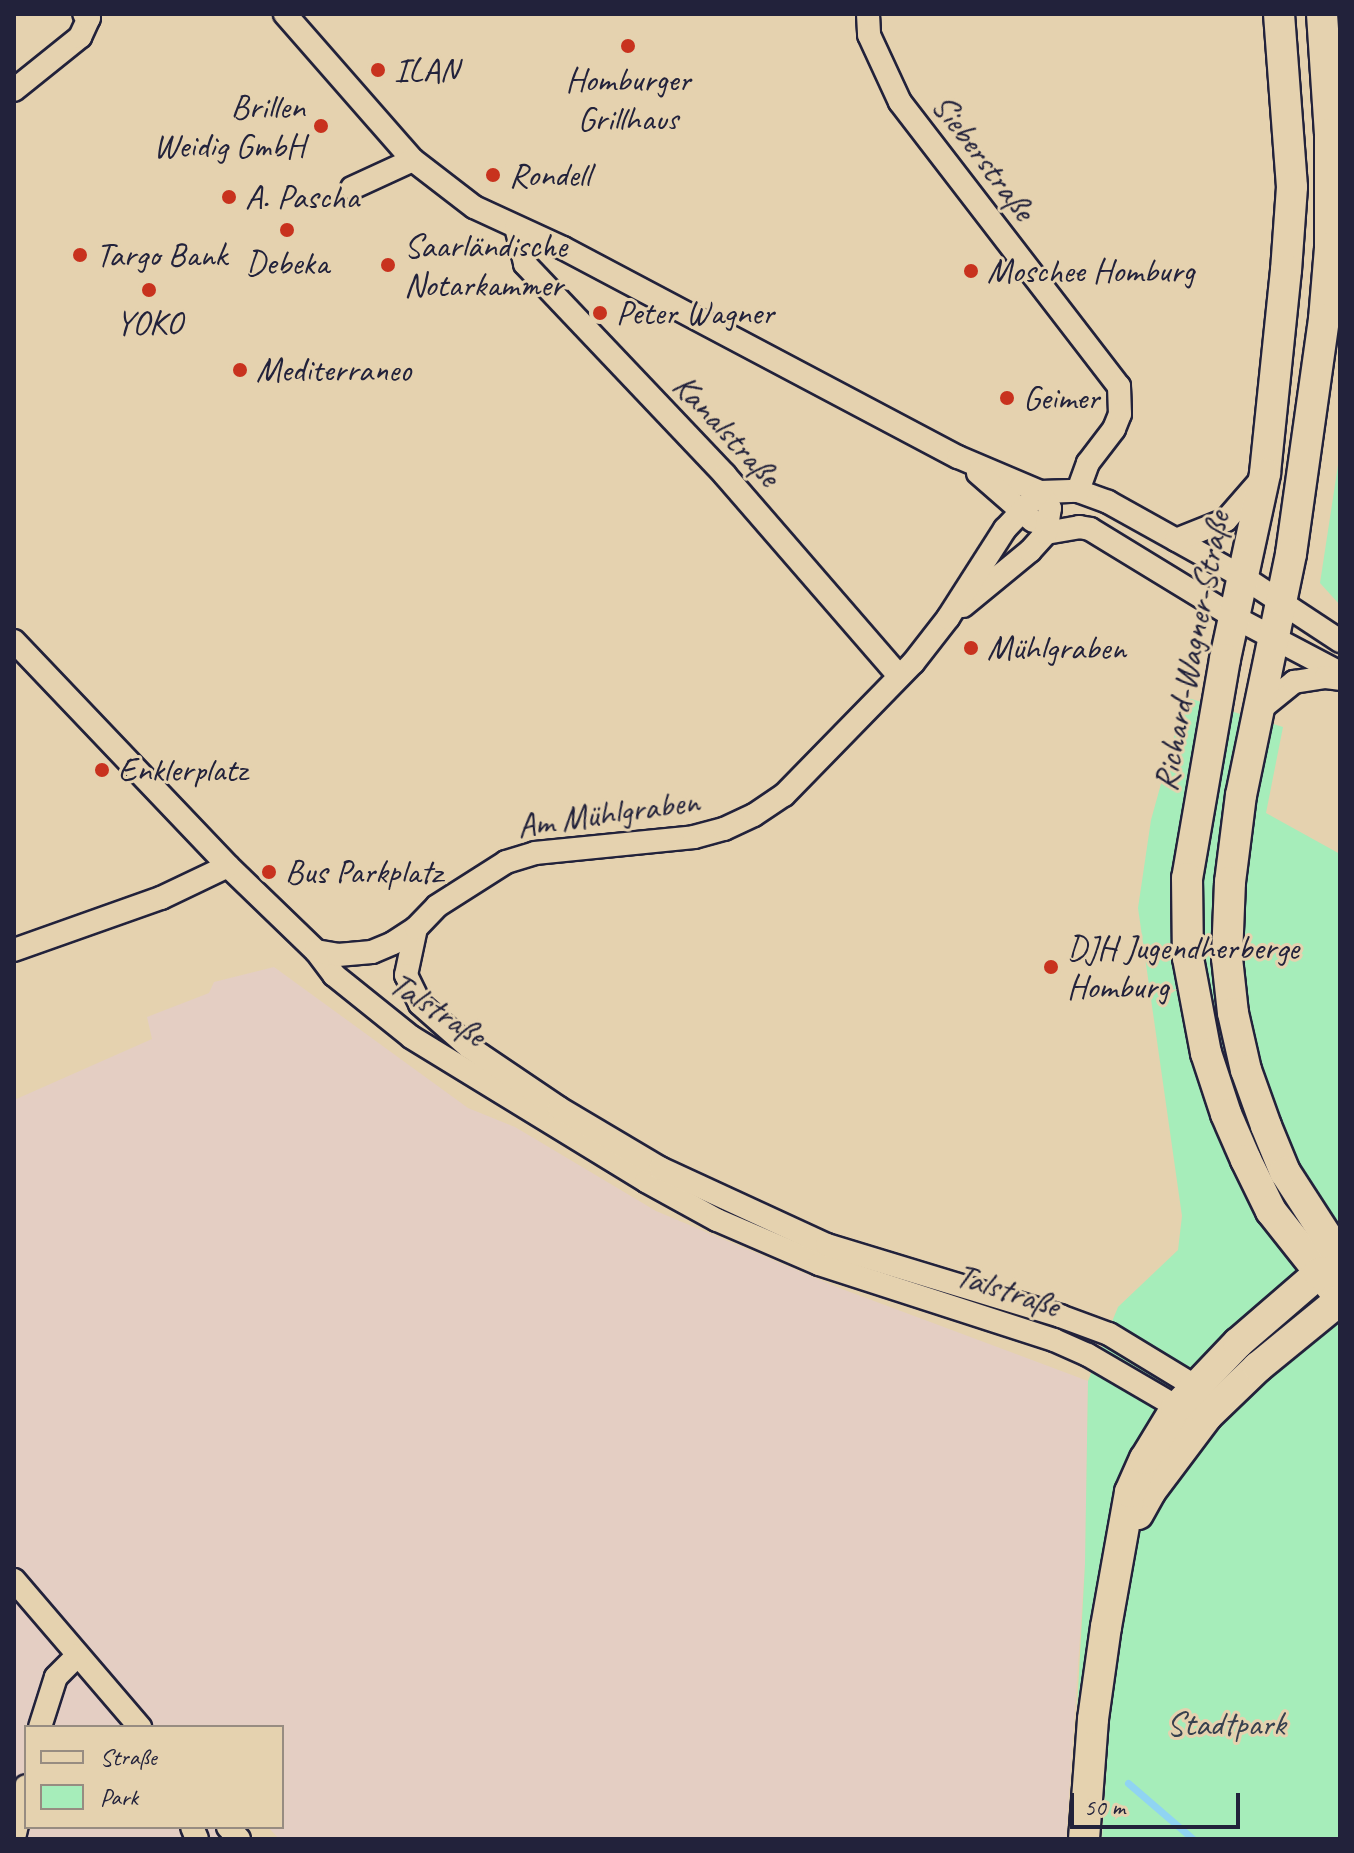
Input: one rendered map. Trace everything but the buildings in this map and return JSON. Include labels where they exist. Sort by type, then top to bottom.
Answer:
[{"type":"main road","name":"Richard-Wagner-Straße","points":[[1279,14],[1292,187],[1265,474],[1234,617],[1187,878],[1188,958],[1194,1004],[1226,1114],[1246,1160],[1271,1211],[1333,1267]]},
{"type":"main road","points":[[1121,1548],[1150,1492],[1207,1416],[1285,1343],[1340,1299],[1333,1267],[1285,1172],[1246,1070],[1233,1013],[1227,958],[1230,882],[1256,713],[1281,601],[1306,457],[1324,319],[1330,248],[1330,134],[1322,14]]},
{"type":"main road","points":[[1330,134],[1340,85]]},
{"type":"main road","points":[[1084,1839],[1093,1719],[1130,1492],[1145,1459],[1186,1397],[1261,1321],[1333,1267]]},
{"type":"street","points":[[14,90],[80,37],[89,18],[84,14]]},
{"type":"street","points":[[285,14],[413,160],[474,207],[563,248],[958,457],[1040,492],[1078,491],[1108,502],[1243,577],[1340,641]]},
{"type":"street","name":"Sieberstraße","points":[[868,14],[869,35],[900,102],[1119,386],[1120,414],[1114,429],[1088,463],[1078,491]]},
{"type":"street","points":[[352,188],[413,160]]},
{"type":"street","name":"Kanalstraße","points":[[516,227],[525,264],[725,475],[899,676]]},
{"type":"street","points":[[958,457],[1046,533]]},
{"type":"street","points":[[1176,540],[1226,520],[1265,474]]},
{"type":"street","points":[[1040,492],[1050,508],[1046,533]]},
{"type":"street","name":"Am Mühlgraben","points":[[316,951],[338,955],[372,952],[416,928],[437,906],[506,862],[535,853],[694,837],[724,829],[754,815],[784,795],[899,676],[948,618],[1005,529],[1040,492]]},
{"type":"street","points":[[1046,533],[1079,527],[1090,529],[1273,640],[1340,676]]},
{"type":"street","name":"Am Mühlgraben","points":[[948,618],[1030,551],[1046,533]]},
{"type":"street","name":"Talstraße","points":[[18,651],[228,866],[316,951],[334,975],[411,1037],[646,1181],[717,1220],[819,1264],[1054,1340],[1186,1397]]},
{"type":"street","points":[[1256,713],[1279,690],[1294,682],[1340,676]]},
{"type":"street","points":[[14,950],[161,898],[228,866]]},
{"type":"street","name":"Talstraße","points":[[416,928],[406,975],[420,1004],[469,1047],[648,1161],[727,1201],[827,1245],[1060,1316],[1109,1334],[1186,1397]]},
{"type":"street","points":[[1186,1397],[1207,1416]]},
{"type":"street","points":[[14,1580],[138,1725]]},
{"type":"street","points":[[41,1725],[56,1677],[78,1655]]},
{"type":"street","points":[[14,1838],[24,1795]]},
{"type":"shaded area","points":[[274,967],[468,1108],[515,1127],[656,1211],[842,1289],[1088,1381],[1085,1564],[1066,1839],[279,1839],[270,1829],[284,1829],[284,1725],[24,1725],[24,1829],[239,1829],[219,1839],[14,1839],[14,1100],[152,1039],[147,1017],[209,993],[214,982]]},
{"type":"green space","points":[[1340,452],[1340,605],[1320,583]]},
{"type":"green space","name":"Stadtpark","points":[[1185,697],[1283,727],[1266,813],[1340,854],[1340,1839],[1102,1839],[1109,1730],[1077,1709],[1085,1564],[1088,1381],[1118,1307],[1178,1250],[1182,1216],[1138,908],[1151,820]]},
{"type":"waterway","points":[[1128,1783],[1193,1839]]},
{"type":"place","name":"Homburger Grillhaus","points":[[628,46]]},
{"type":"place","name":"ILAN","points":[[378,70]]},
{"type":"place","name":"Brillen Weidig GmbH","points":[[321,126]]},
{"type":"place","name":"Rondell","points":[[493,175]]},
{"type":"place","name":"A. Pascha","points":[[229,197]]},
{"type":"place","name":"Debeka","points":[[287,230]]},
{"type":"place","name":"Targo Bank","points":[[80,255]]},
{"type":"place","name":"Saarländische Notarkammer","points":[[388,265]]},
{"type":"place","name":"Moschee Homburg","points":[[971,271]]},
{"type":"place","name":"YOKO","points":[[149,290]]},
{"type":"place","name":"Peter Wagner","points":[[600,313]]},
{"type":"place","name":"Mediterraneo","points":[[240,370]]},
{"type":"place","name":"Geimer","points":[[1007,398]]},
{"type":"place","name":"Mühlgraben","points":[[971,648]]},
{"type":"place","name":"Enklerplatz","points":[[102,770]]},
{"type":"place","name":"Bus Parkplatz","points":[[269,872]]},
{"type":"place","name":"DJH Jugendherberge Homburg","points":[[1051,967]]}]
